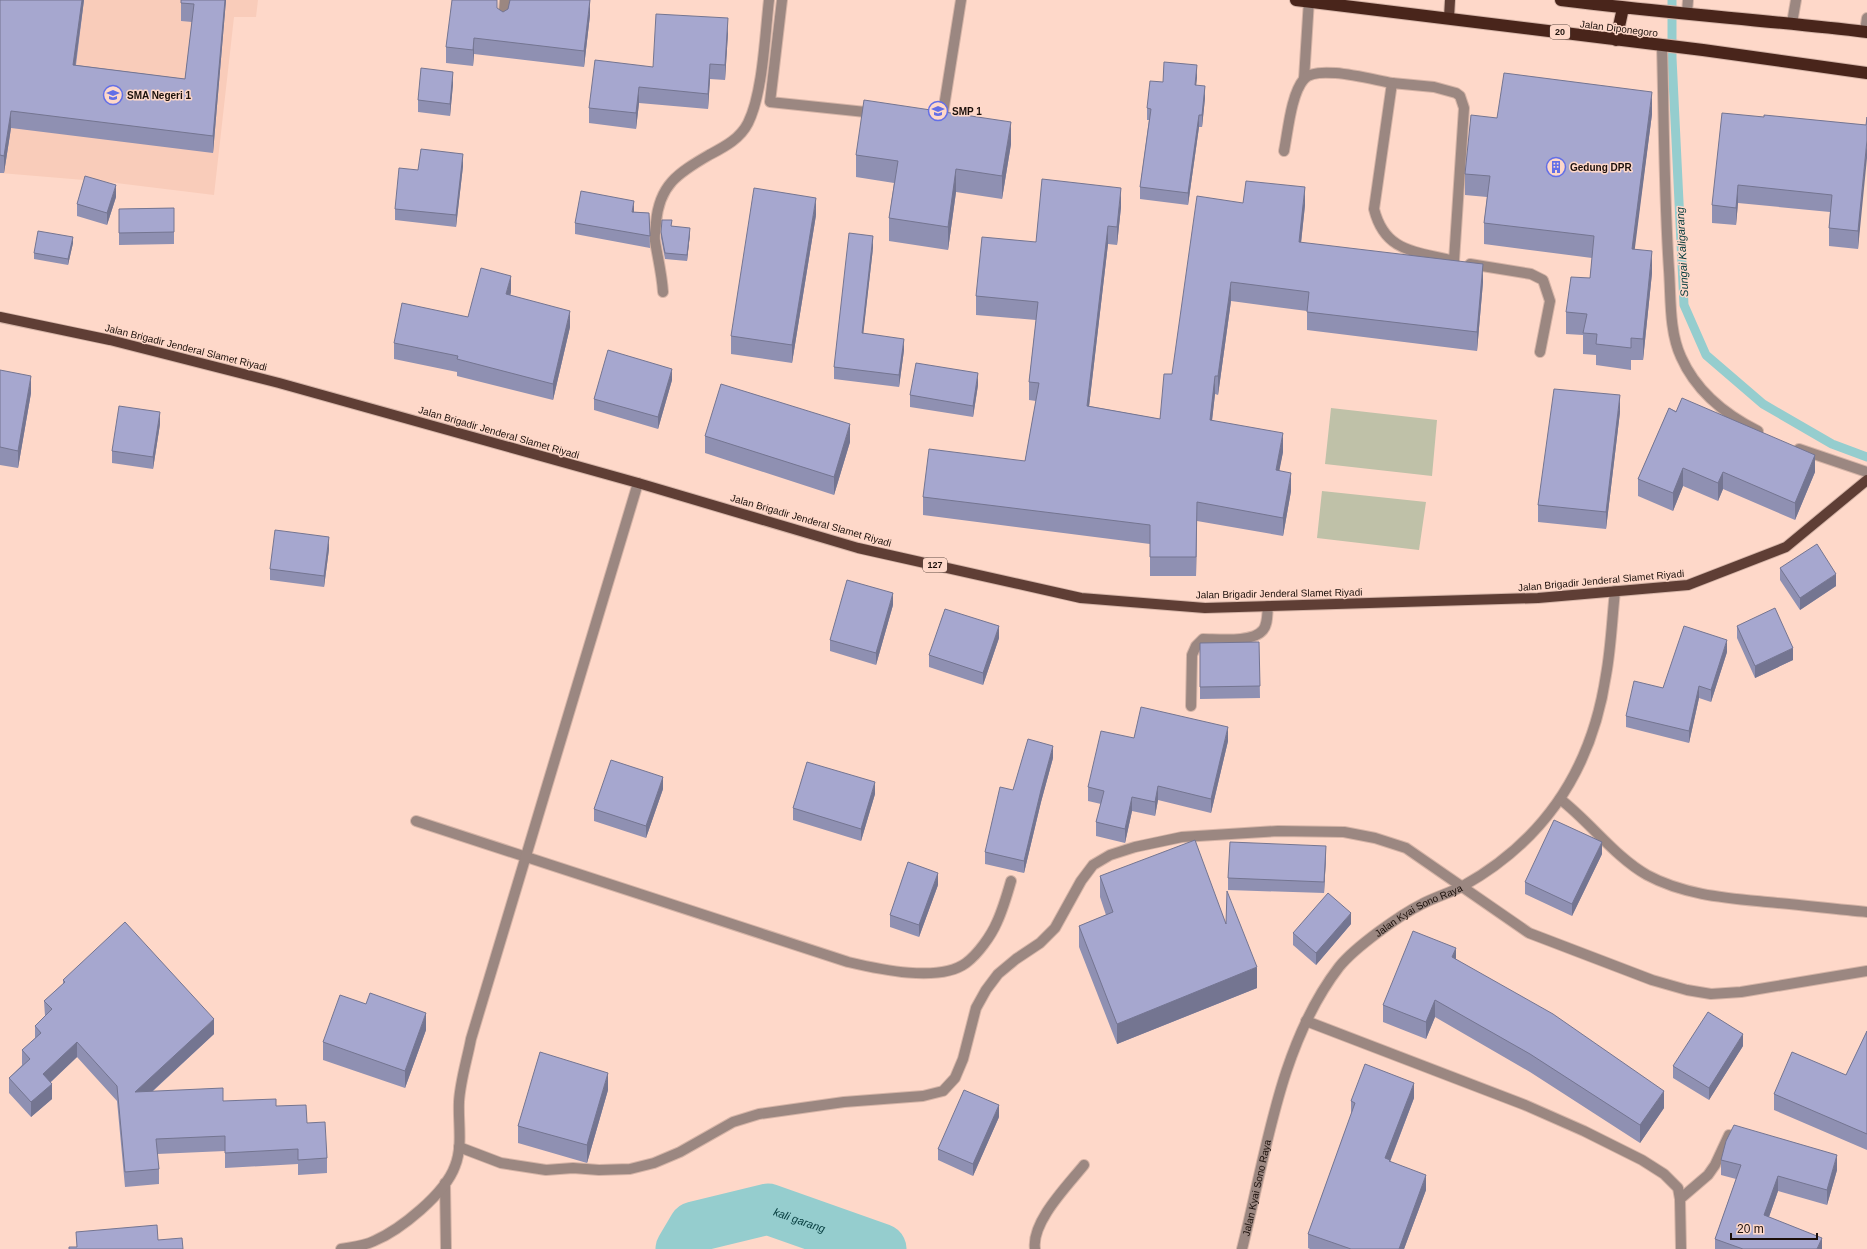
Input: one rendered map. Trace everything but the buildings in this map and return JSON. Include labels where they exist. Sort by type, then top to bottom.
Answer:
[{"type":"highway","name":"Jalan Diponegoro","points":[[1296,0],[1703,50],[1867,73]]},
{"type":"highway","name":"Jalan Diponegoro","points":[[1561,0],[1623,8],[1683,12],[1866,31]]},
{"type":"highway","points":[[1616,40],[1623,8]]},
{"type":"main road","points":[[1449,18],[1450,0]]},
{"type":"main road","name":"Jalan Brigadir Jenderal Slamet Riyadi","points":[[0,317],[110,340],[279,383],[638,483],[858,548],[1081,598],[1205,608],[1538,598],[1688,585],[1786,547],[1867,480]]},
{"type":"street","points":[[503,22],[504,0]]},
{"type":"street","points":[[663,292],[662,272],[655,240],[657,210],[663,192],[673,179],[689,166],[737,138],[748,123],[756,100],[769,0]]},
{"type":"street","points":[[782,0],[770,102],[883,113]]},
{"type":"street","points":[[928,118],[942,119],[961,0]]},
{"type":"street","points":[[1683,12],[1688,0]]},
{"type":"street","points":[[1792,23],[1796,0]]},
{"type":"street","points":[[1284,151],[1295,98],[1304,79],[1309,1]]},
{"type":"street","points":[[1866,31],[1867,18]]},
{"type":"street","points":[[1666,46],[1668,258],[1672,316],[1680,355],[1688,370],[1701,388],[1719,407],[1744,424],[1768,437]]},
{"type":"street","points":[[1304,79],[1311,75],[1329,72],[1392,83],[1434,87],[1456,92],[1462,101],[1464,108],[1454,261]]},
{"type":"street","points":[[1392,83],[1374,208],[1378,222],[1387,237],[1398,247],[1454,261],[1531,274],[1543,280],[1550,301],[1540,352]]},
{"type":"street","points":[[1788,445],[1867,472]]},
{"type":"street","points":[[341,1249],[372,1242],[391,1233],[419,1212],[445,1182],[455,1167],[459,1147],[459,1101],[471,1039],[638,483]]},
{"type":"street","name":"Jalan Kyai Sono Raya","points":[[1242,1249],[1291,1056],[1306,1021],[1323,989],[1341,965],[1365,942],[1422,904],[1462,887],[1491,868],[1518,847],[1540,824],[1560,799],[1575,776],[1585,753],[1598,714],[1606,675],[1615,591]]},
{"type":"street","points":[[1191,706],[1192,655],[1196,646],[1203,639],[1248,638],[1257,635],[1263,630],[1268,606]]},
{"type":"street","points":[[1560,799],[1578,813],[1628,862],[1646,874],[1671,887],[1701,894],[1729,898],[1867,912]]},
{"type":"street","points":[[416,821],[696,911],[848,962],[887,971],[915,973],[936,972],[965,964],[987,940],[997,923],[1011,881]]},
{"type":"street","points":[[459,1147],[500,1163],[546,1170],[573,1168],[599,1170],[630,1169],[654,1163],[680,1152],[733,1122],[760,1114],[829,1104],[923,1096],[943,1091],[955,1078],[963,1059],[976,1008],[986,990],[998,974],[1016,959],[1040,943],[1055,928],[1081,881],[1093,865],[1110,855],[1135,847],[1182,837],[1278,831],[1344,832],[1375,838],[1406,848],[1529,933],[1652,980],[1687,990],[1711,994],[1741,992],[1867,971]]},
{"type":"street","points":[[1306,1021],[1484,1089],[1584,1131],[1642,1160],[1664,1174],[1678,1188],[1680,1199],[1681,1249]]},
{"type":"street","points":[[1680,1199],[1708,1175],[1715,1165],[1728,1135]]},
{"type":"street","points":[[1035,1249],[1034,1242],[1044,1217],[1084,1165]]},
{"type":"street","points":[[445,1182],[446,1249]]},
{"type":"shaded area","name":"SMA Negeri 1","points":[[0,0],[258,0],[256,17],[234,17],[214,195],[108,182],[0,173]]},
{"type":"green space","points":[[1331,408],[1437,420],[1432,476],[1325,464]]},
{"type":"green space","points":[[1322,491],[1426,502],[1419,550],[1317,538]]},
{"type":"waterway","name":"Sungai Kaligarang","points":[[1672,0],[1672,58],[1684,305],[1706,355],[1763,404],[1832,444],[1867,457]]},
{"type":"waterway","name":"kali garang","points":[[681,1249],[694,1227],[768,1209],[881,1249]]},
{"type":"place","name":"SMA Negeri 1","points":[[113,95]]},
{"type":"place","name":"SMP 1","points":[[938,111]]},
{"type":"place","name":"Gedung DPR","points":[[1556,167]]}]
